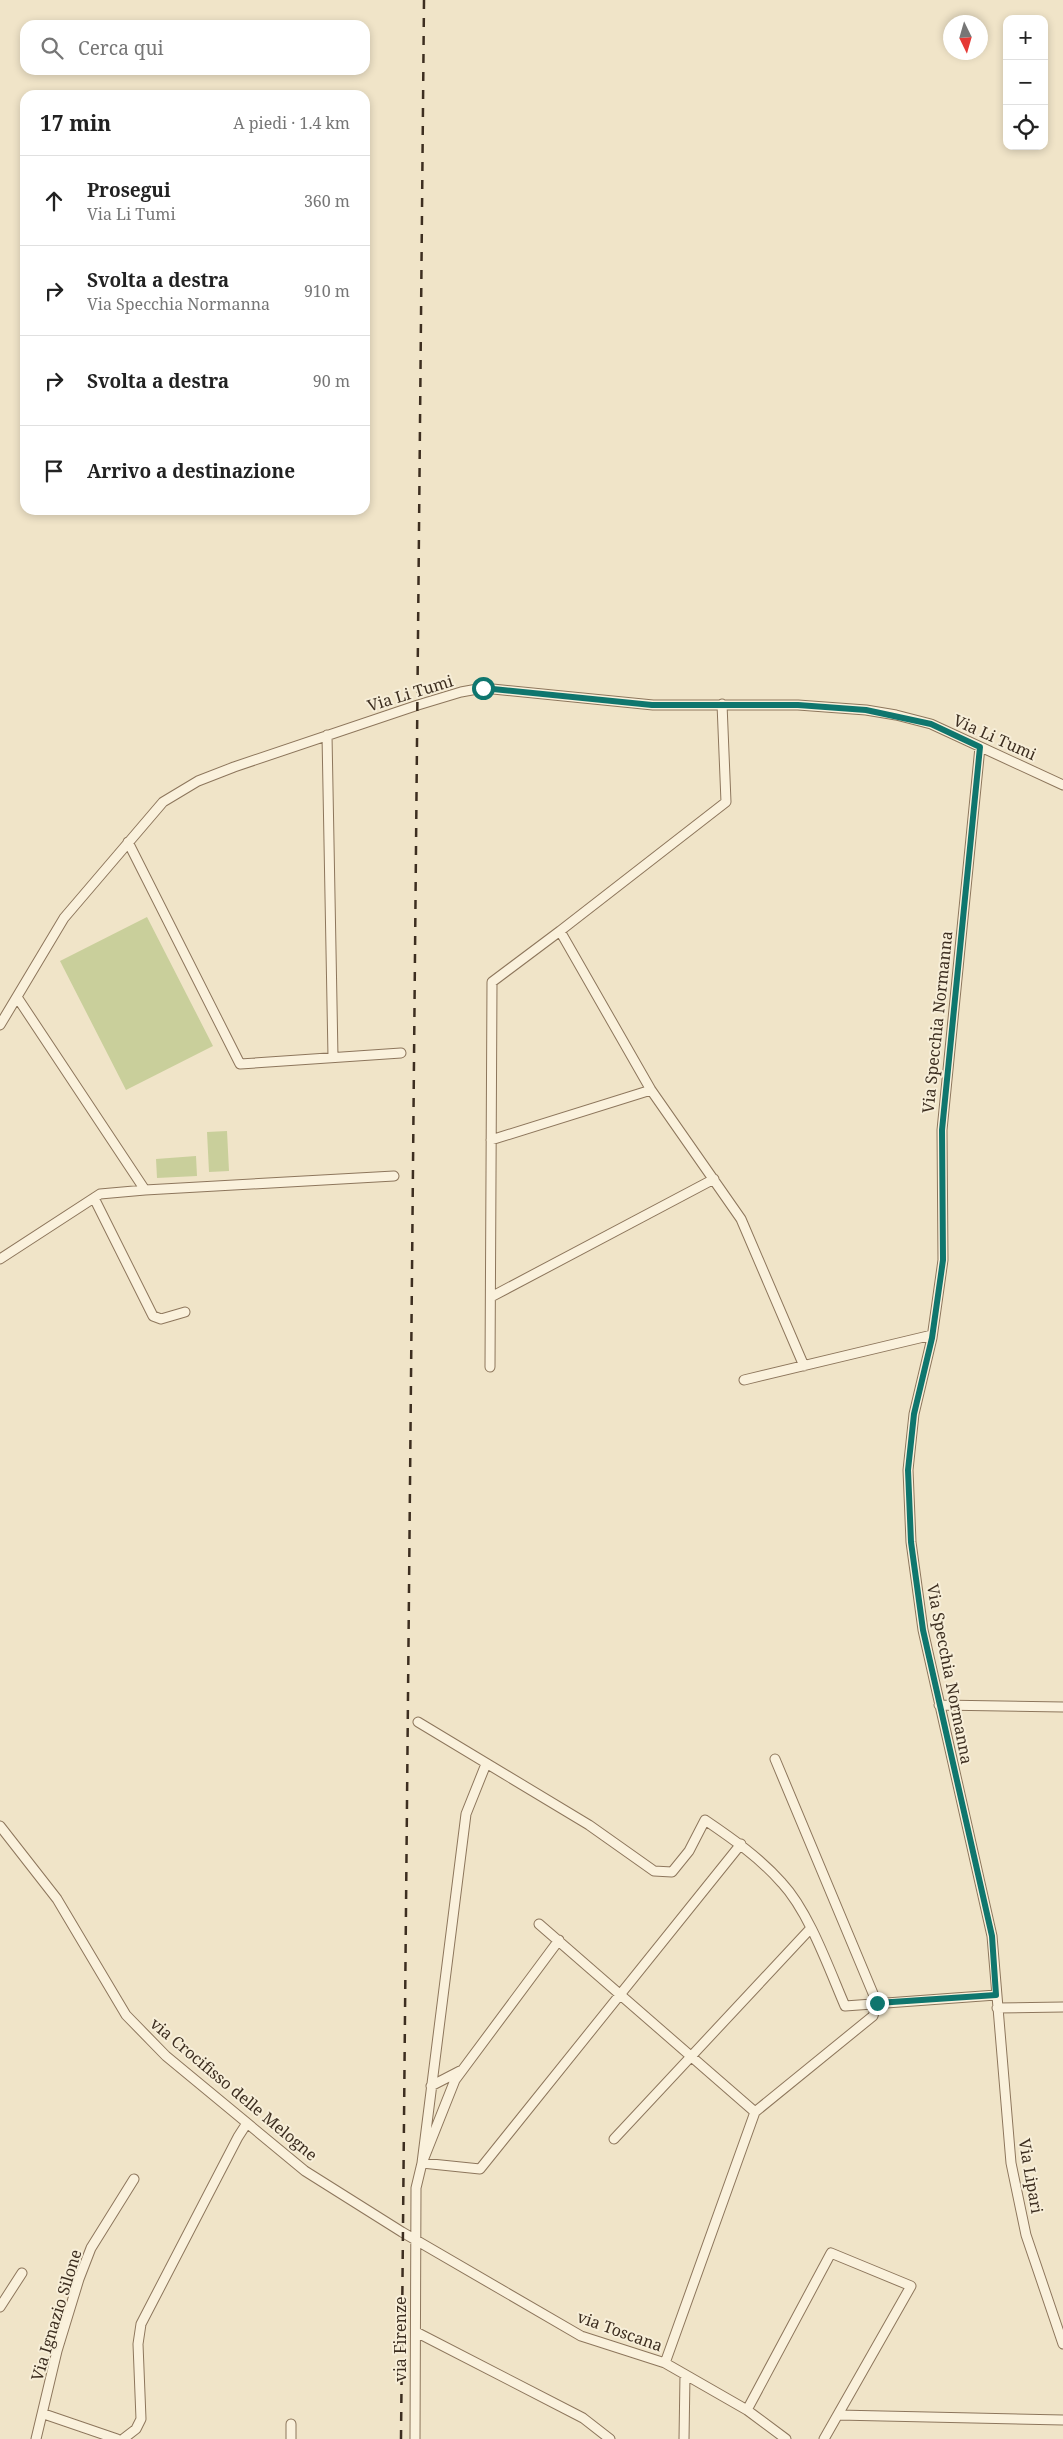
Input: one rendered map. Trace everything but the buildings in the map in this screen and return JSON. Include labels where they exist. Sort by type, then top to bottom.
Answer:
[{"type":"street","name":"Via Li Tumi","points":[[0,1025],[64,918],[163,802],[198,781],[327,735],[461,692],[483,688],[652,705],[807,706],[888,714],[931,724],[1063,785]]},
{"type":"street","points":[[490,1367],[492,982],[726,802],[722,704]]},
{"type":"street","points":[[327,735],[333,1057]]},
{"type":"street","name":"Via Specchia Normanna","points":[[980,747],[942,1130],[943,1260],[932,1335],[914,1414],[908,1470],[911,1542],[920,1610],[939,1705],[992,1936],[996,2008]]},
{"type":"street","points":[[128,842],[240,1064],[402,1053]]},
{"type":"street","points":[[560,931],[651,1090],[741,1219],[804,1366]]},
{"type":"street","points":[[17,997],[145,1190]]},
{"type":"street","points":[[491,1140],[651,1090]]},
{"type":"street","points":[[0,1259],[100,1194],[394,1176]]},
{"type":"street","points":[[491,1297],[714,1179]]},
{"type":"street","points":[[94,1198],[154,1316],[161,1319],[185,1312]]},
{"type":"street","points":[[744,1380],[932,1335]]},
{"type":"street","points":[[939,1705],[1063,1707]]},
{"type":"street","points":[[418,1722],[589,1825],[654,1871],[672,1872],[689,1851],[705,1820],[741,1844],[784,1884],[811,1928],[845,2006],[996,1995]]},
{"type":"street","points":[[665,2363],[755,2112],[873,2016],[877,2003],[775,1759]]},
{"type":"street","points":[[422,2163],[466,1814],[486,1764]]},
{"type":"street","name":"via Crocifisso delle Melogne","points":[[0,1826],[57,1899],[126,2015],[166,2056],[305,2171],[416,2240]]},
{"type":"street","points":[[422,2163],[480,2169],[741,1844]]},
{"type":"street","points":[[539,1924],[755,2112]]},
{"type":"street","points":[[614,2139],[811,1928]]},
{"type":"street","points":[[422,2163],[455,2080],[559,1940]]},
{"type":"street","points":[[996,2008],[1063,2007]]},
{"type":"street","name":"Via Lipari","points":[[996,2008],[1011,2163],[1026,2235],[1063,2344]]},
{"type":"street","points":[[431,2086],[462,2070]]},
{"type":"street","points":[[123,2439],[136,2429],[141,2419],[138,2344],[141,2324],[238,2137],[247,2124]]},
{"type":"street","name":"via Firenze","points":[[415,2439],[416,2188],[422,2163]]},
{"type":"street","name":"Via Ignazio Silone","points":[[36,2439],[44,2414],[57,2351],[79,2278],[91,2248],[134,2179]]},
{"type":"street","name":"via Toscana","points":[[416,2240],[581,2336],[665,2363],[747,2410],[786,2439]]},
{"type":"street","points":[[747,2410],[831,2253],[911,2286],[824,2439]]},
{"type":"street","points":[[0,2307],[22,2273]]},
{"type":"street","points":[[416,2332],[583,2418],[610,2439]]},
{"type":"street","points":[[684,2439],[685,2375]]},
{"type":"street","points":[[44,2414],[117,2439]]},
{"type":"street","points":[[838,2415],[1063,2420]]},
{"type":"street","points":[[291,2424],[291,2439]]},
{"type":"green space","points":[[147,917],[213,1046],[126,1090],[60,961]]},
{"type":"green space","points":[[227,1131],[229,1171],[209,1172],[207,1132]]},
{"type":"green space","points":[[196,1156],[197,1176],[157,1178],[156,1159]]},
{"type":"railway","points":[[401,2439],[424,0]]},
{"type":"route","points":[[483,688],[652,705],[798,705],[866,710],[931,724],[980,747],[942,1130],[943,1260],[932,1338],[914,1414],[908,1470],[911,1542],[923,1630],[992,1936],[996,1995],[877,2003]]}]
